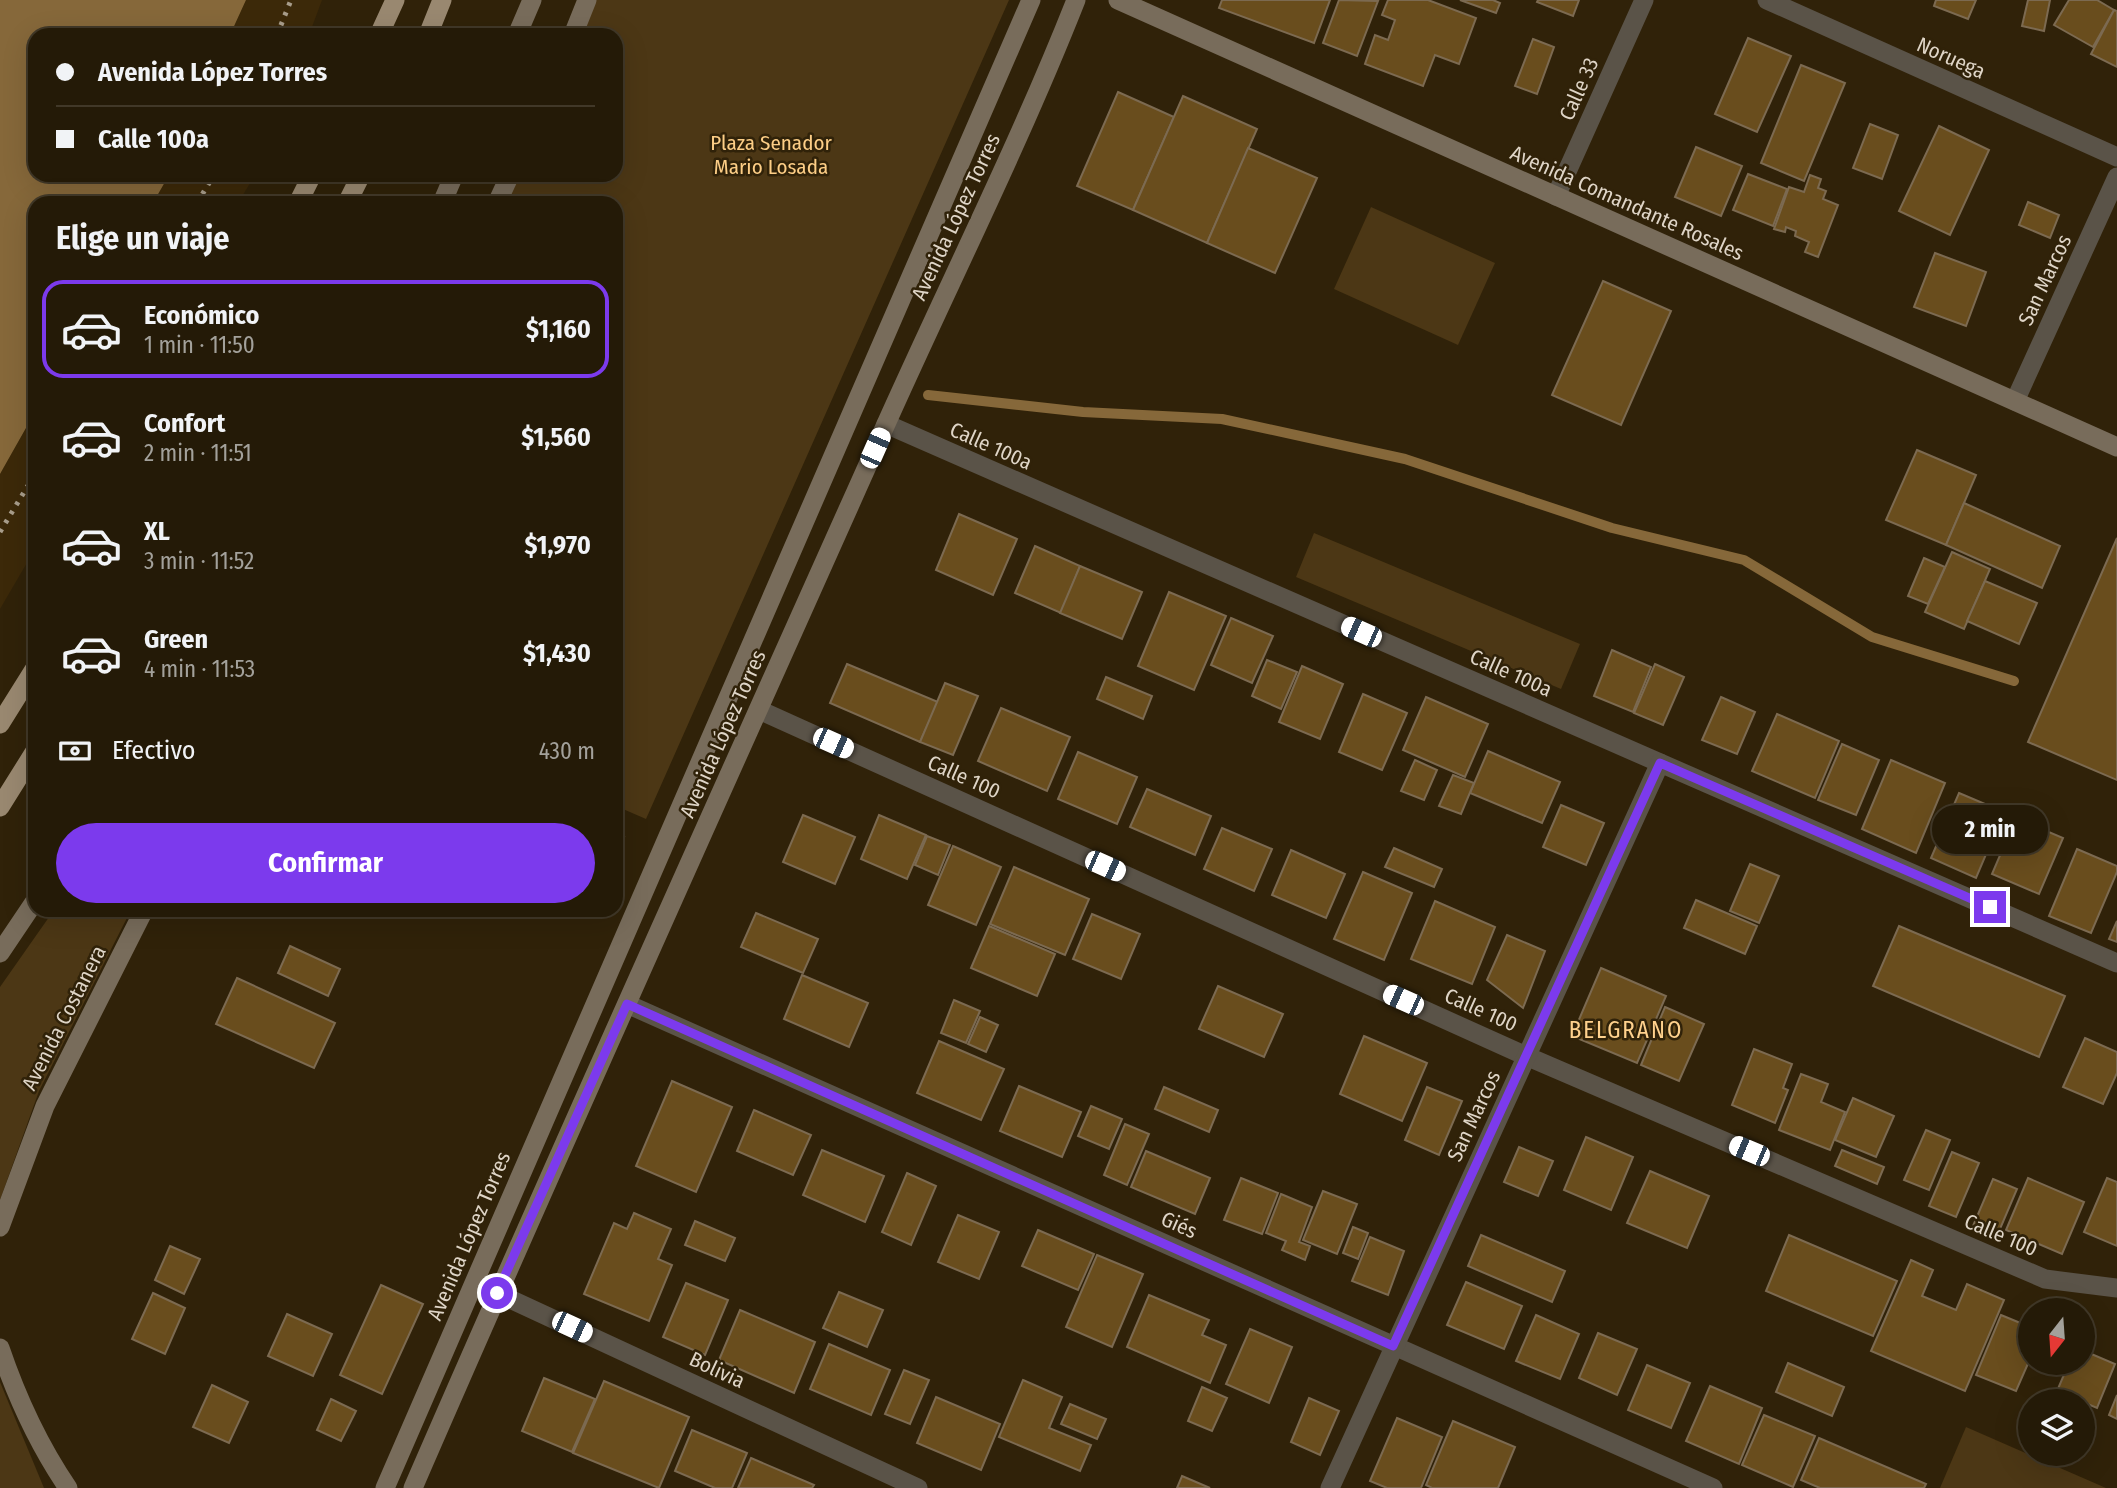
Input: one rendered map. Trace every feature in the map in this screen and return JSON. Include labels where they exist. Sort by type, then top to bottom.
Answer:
[{"type":"highway","points":[[382,28],[394,0]]},
{"type":"highway","points":[[431,28],[442,0]]},
{"type":"highway","points":[[0,724],[28,679]]},
{"type":"highway","points":[[0,807],[28,762]]},
{"type":"main road","points":[[520,28],[533,0]]},
{"type":"main road","points":[[576,28],[587,0]]},
{"type":"main road","name":"Avenida López Torres","points":[[385,1488],[1031,0]]},
{"type":"main road","name":"Avenida López Torres","points":[[413,1488],[497,1293],[886,424],[1045,77],[1076,0]]},
{"type":"main road","name":"Avenida Comandante Rosales","points":[[1118,0],[2117,447]]},
{"type":"main road","points":[[0,953],[28,911]]},
{"type":"main road","name":"Avenida Costanera","points":[[0,1227],[45,1106],[140,917]]},
{"type":"main road","points":[[0,1348],[15,1394],[27,1419],[46,1456],[68,1488]]},
{"type":"street","name":"Calle 33","points":[[1556,197],[1644,0]]},
{"type":"street","name":"Noruega","points":[[1767,0],[2117,157]]},
{"type":"street","name":"San Marcos","points":[[2015,401],[2117,177]]},
{"type":"street","name":"Calle 100a","points":[[886,424],[2117,963]]},
{"type":"street","name":"Calle 100","points":[[759,710],[1527,1056],[2045,1279],[2117,1288]]},
{"type":"street","name":"San Marcos","points":[[1330,1488],[1660,763]]},
{"type":"street","name":"Giés","points":[[627,1004],[1713,1488]]},
{"type":"street","name":"Bolivia","points":[[497,1293],[918,1488]]},
{"type":"shaded area","points":[[0,0],[246,0],[233,28],[28,28],[28,182],[165,182],[157,196],[28,196],[28,424],[0,474]]},
{"type":"shaded area","points":[[246,0],[322,0],[312,28],[233,28]]},
{"type":"shaded area","points":[[165,182],[251,182],[242,196],[157,196]]},
{"type":"shaded area","points":[[28,424],[28,561],[0,609],[0,474]]},
{"type":"green space","name":"Plaza Senador Mario Losada","points":[[593,0],[1009,0],[646,819],[623,809],[623,196],[506,196],[513,182],[623,182],[623,28],[581,28]]},
{"type":"green space","points":[[1371,207],[1495,263],[1458,345],[1334,289]]},
{"type":"green space","points":[[1314,533],[1580,644],[1561,689],[1296,577]]},
{"type":"green space","points":[[49,917],[127,917],[39,1091],[0,1200],[0,987]]},
{"type":"green space","points":[[0,1382],[44,1488],[0,1488]]},
{"type":"green space","points":[[1966,1427],[2018,1450],[2018,1466],[2056,1466],[2106,1488],[1940,1488]]},
{"type":"building","points":[[1222,0],[1330,0],[1314,43],[1219,8]]},
{"type":"building","points":[[1339,0],[1378,1],[1357,56],[1323,43]]},
{"type":"building","points":[[1388,0],[1428,0],[1476,18],[1459,64],[1435,55],[1423,86],[1365,64],[1375,35],[1388,40],[1395,20],[1382,15]]},
{"type":"building","points":[[1460,0],[1493,0],[1500,3],[1496,13]]},
{"type":"building","points":[[1579,0],[1573,16],[1537,2]]},
{"type":"building","points":[[1936,0],[1976,0],[1968,19],[1934,6]]},
{"type":"building","points":[[2028,0],[2050,0],[2044,31],[2022,26]]},
{"type":"building","points":[[2069,0],[2097,0],[2114,10],[2093,47],[2054,25]]},
{"type":"building","points":[[2114,10],[2117,11],[2117,67],[2091,54]]},
{"type":"building","points":[[1748,38],[1791,56],[1757,132],[1715,114]]},
{"type":"building","points":[[1533,39],[1554,47],[1537,94],[1515,86]]},
{"type":"building","points":[[1801,65],[1845,83],[1804,181],[1761,163]]},
{"type":"building","points":[[1118,92],[1174,117],[1133,210],[1077,186]]},
{"type":"building","points":[[1183,96],[1257,129],[1207,243],[1133,210]]},
{"type":"building","points":[[1870,124],[1898,135],[1882,179],[1853,168]]},
{"type":"building","points":[[1939,126],[1989,150],[1950,235],[1899,211]]},
{"type":"building","points":[[1696,147],[1742,166],[1721,216],[1675,197]]},
{"type":"building","points":[[1248,148],[1317,178],[1275,273],[1207,243]]},
{"type":"building","points":[[1748,174],[1787,189],[1773,226],[1733,210]]},
{"type":"building","points":[[1810,175],[1821,179],[1818,188],[1826,191],[1823,199],[1838,205],[1818,257],[1805,252],[1809,242],[1795,236],[1796,231],[1786,227],[1785,232],[1774,229],[1789,187],[1804,192]]},
{"type":"building","points":[[2028,202],[2059,215],[2050,238],[2019,225]]},
{"type":"building","points":[[1935,253],[1986,272],[1966,326],[1914,307]]},
{"type":"building","points":[[1603,281],[1671,311],[1621,425],[1552,395]]},
{"type":"building","points":[[1917,450],[1976,475],[1946,545],[1886,520]]},
{"type":"building","points":[[1964,503],[2060,546],[2042,588],[1946,545]]},
{"type":"building","points":[[959,514],[1017,539],[993,595],[936,570]]},
{"type":"building","points":[[2117,538],[2117,780],[2028,742]]},
{"type":"building","points":[[1035,546],[1080,566],[1061,613],[1015,593]]},
{"type":"building","points":[[1952,552],[1990,569],[1964,629],[1925,612]]},
{"type":"building","points":[[1924,558],[1945,567],[1928,604],[1908,596]]},
{"type":"building","points":[[1080,566],[1142,592],[1122,639],[1060,613]]},
{"type":"building","points":[[1985,581],[2037,603],[2019,644],[1967,621]]},
{"type":"building","points":[[1169,592],[1226,616],[1194,690],[1138,666]]},
{"type":"building","points":[[1231,618],[1273,636],[1252,683],[1211,665]]},
{"type":"building","points":[[1612,650],[1651,667],[1633,712],[1594,696]]},
{"type":"building","points":[[1267,660],[1297,672],[1281,709],[1252,696]]},
{"type":"building","points":[[847,664],[938,702],[920,742],[830,703]]},
{"type":"building","points":[[1655,664],[1684,677],[1663,725],[1634,713]]},
{"type":"building","points":[[1302,666],[1343,684],[1320,739],[1279,722]]},
{"type":"building","points":[[1106,677],[1152,696],[1143,719],[1097,699]]},
{"type":"building","points":[[945,683],[978,696],[953,755],[920,742]]},
{"type":"building","points":[[1363,694],[1407,713],[1382,770],[1339,752]]},
{"type":"building","points":[[1426,697],[1488,724],[1465,777],[1403,750]]},
{"type":"building","points":[[1721,697],[1755,712],[1737,754],[1702,740]]},
{"type":"building","points":[[1001,708],[1070,737],[1047,791],[978,761]]},
{"type":"building","points":[[1777,714],[1839,741],[1815,798],[1752,771]]},
{"type":"building","points":[[1842,744],[1879,760],[1856,815],[1818,800]]},
{"type":"building","points":[[1488,751],[1560,782],[1542,823],[1470,793]]},
{"type":"building","points":[[1078,752],[1137,777],[1117,824],[1058,799]]},
{"type":"building","points":[[1415,760],[1437,770],[1424,800],[1401,791]]},
{"type":"building","points":[[1891,760],[1945,783],[1916,853],[1862,829]]},
{"type":"building","points":[[1453,775],[1474,783],[1461,814],[1439,806]]},
{"type":"building","points":[[1147,789],[1211,816],[1195,855],[1130,827]]},
{"type":"building","points":[[1959,793],[2004,812],[1976,878],[1931,858]]},
{"type":"building","points":[[1561,805],[1604,823],[1586,865],[1543,847]]},
{"type":"building","points":[[803,815],[855,837],[835,884],[783,862]]},
{"type":"building","points":[[879,815],[926,835],[907,879],[861,859]]},
{"type":"building","points":[[2016,818],[2063,838],[2039,894],[1992,874]]},
{"type":"building","points":[[1222,828],[1272,849],[1254,891],[1204,869]]},
{"type":"building","points":[[927,836],[950,845],[938,875],[915,865]]},
{"type":"building","points":[[953,846],[1001,867],[976,925],[928,905]]},
{"type":"building","points":[[1394,848],[1442,869],[1434,887],[1385,867]]},
{"type":"building","points":[[2077,849],[2117,866],[2117,872],[2091,933],[2049,916]]},
{"type":"building","points":[[1291,850],[1345,874],[1326,918],[1272,895]]},
{"type":"building","points":[[1750,864],[1779,876],[1759,923],[1730,911]]},
{"type":"building","points":[[1014,867],[1089,899],[1065,955],[990,924]]},
{"type":"building","points":[[1363,872],[1412,893],[1384,960],[1334,939]]},
{"type":"building","points":[[1696,900],[1757,926],[1745,954],[1684,928]]},
{"type":"building","points":[[1435,901],[1495,927],[1472,984],[1411,959]]},
{"type":"building","points":[[756,913],[818,939],[803,973],[741,947]]},
{"type":"building","points":[[1092,914],[1140,934],[1121,979],[1073,959]]},
{"type":"building","points":[[2117,921],[2117,942],[2109,939]]},
{"type":"building","points":[[989,926],[1055,954],[1037,996],[971,968]]},
{"type":"building","points":[[1899,926],[2065,996],[2039,1057],[1873,986]]},
{"type":"building","points":[[1507,935],[1545,951],[1523,1008],[1487,980]]},
{"type":"building","points":[[290,946],[340,969],[328,996],[278,973]]},
{"type":"building","points":[[1601,968],[1666,996],[1637,1063],[1572,1036]]},
{"type":"building","points":[[802,975],[868,1003],[849,1047],[784,1019]]},
{"type":"building","points":[[237,978],[335,1023],[314,1068],[216,1024]]},
{"type":"building","points":[[1218,986],[1283,1014],[1264,1057],[1199,1029]]},
{"type":"building","points":[[954,1000],[980,1011],[966,1043],[941,1033]]},
{"type":"building","points":[[1665,1007],[1704,1024],[1679,1081],[1641,1065]]},
{"type":"building","points":[[980,1017],[998,1025],[986,1052],[968,1044]]},
{"type":"building","points":[[1364,1036],[1427,1063],[1402,1121],[1340,1094]]},
{"type":"building","points":[[2085,1038],[2117,1052],[2117,1073],[2103,1104],[2063,1087]]},
{"type":"building","points":[[939,1041],[1004,1069],[981,1120],[917,1093]]},
{"type":"building","points":[[1754,1049],[1792,1064],[1783,1088],[1788,1090],[1775,1123],[1732,1105]]},
{"type":"building","points":[[1801,1074],[1828,1084],[1821,1102],[1845,1112],[1830,1150],[1779,1130]]},
{"type":"building","points":[[672,1081],[732,1107],[696,1192],[636,1166]]},
{"type":"building","points":[[1019,1086],[1081,1112],[1062,1157],[1000,1131]]},
{"type":"building","points":[[1164,1087],[1218,1110],[1209,1132],[1155,1109]]},
{"type":"building","points":[[1427,1087],[1462,1101],[1439,1155],[1405,1140]]},
{"type":"building","points":[[1853,1098],[1894,1116],[1876,1157],[1835,1140]]},
{"type":"building","points":[[1091,1106],[1122,1119],[1109,1149],[1078,1136]]},
{"type":"building","points":[[754,1110],[811,1135],[793,1175],[737,1151]]},
{"type":"building","points":[[1125,1124],[1149,1134],[1127,1185],[1104,1175]]},
{"type":"building","points":[[1926,1130],[1950,1140],[1929,1190],[1904,1180]]},
{"type":"building","points":[[1586,1137],[1633,1157],[1611,1210],[1564,1190]]},
{"type":"building","points":[[1519,1147],[1553,1161],[1538,1196],[1504,1182]]},
{"type":"building","points":[[822,1150],[884,1176],[865,1222],[803,1195]]},
{"type":"building","points":[[1842,1150],[1884,1167],[1877,1184],[1835,1166]]},
{"type":"building","points":[[1146,1151],[1210,1178],[1195,1214],[1131,1187]]},
{"type":"building","points":[[1952,1152],[1979,1163],[1956,1217],[1929,1206]]},
{"type":"building","points":[[1650,1171],[1709,1196],[1687,1248],[1627,1223]]},
{"type":"building","points":[[907,1173],[936,1186],[911,1245],[882,1232]]},
{"type":"building","points":[[1241,1178],[1278,1193],[1262,1234],[1224,1220]]},
{"type":"building","points":[[2028,1178],[2084,1202],[2062,1254],[2006,1230]]},
{"type":"building","points":[[2107,1178],[2117,1182],[2117,1246],[2084,1232]]},
{"type":"building","points":[[1993,1179],[2017,1189],[1997,1236],[1973,1226]]},
{"type":"building","points":[[1323,1191],[1357,1204],[1337,1254],[1303,1240]]},
{"type":"building","points":[[1281,1194],[1312,1207],[1299,1242],[1310,1246],[1305,1260],[1282,1250],[1286,1241],[1266,1233]]},
{"type":"building","points":[[634,1213],[671,1229],[658,1259],[672,1265],[649,1321],[584,1294],[614,1223],[627,1229]]},
{"type":"building","points":[[958,1215],[999,1232],[979,1279],[938,1262]]},
{"type":"building","points":[[695,1221],[735,1238],[725,1261],[685,1245]]},
{"type":"building","points":[[1353,1227],[1368,1233],[1358,1259],[1343,1253]]},
{"type":"building","points":[[1038,1230],[1094,1254],[1078,1290],[1022,1266]]},
{"type":"building","points":[[1481,1235],[1565,1271],[1552,1302],[1468,1266]]},
{"type":"building","points":[[1789,1235],[1897,1281],[1873,1336],[1766,1291]]},
{"type":"building","points":[[1370,1237],[1404,1251],[1388,1295],[1352,1281]]},
{"type":"building","points":[[170,1246],[200,1259],[184,1294],[155,1280]]},
{"type":"building","points":[[1097,1255],[1143,1274],[1112,1347],[1066,1327]]},
{"type":"building","points":[[1911,1260],[1933,1270],[1922,1296],[1956,1310],[1967,1284],[2004,1300],[1965,1391],[1871,1351]]},
{"type":"building","points":[[1466,1282],[1522,1306],[1504,1349],[1447,1325]]},
{"type":"building","points":[[686,1283],[728,1300],[705,1355],[663,1337]]},
{"type":"building","points":[[381,1285],[423,1304],[382,1394],[340,1375]]},
{"type":"building","points":[[839,1292],[883,1310],[867,1347],[823,1328]]},
{"type":"building","points":[[153,1293],[185,1308],[165,1354],[132,1339]]},
{"type":"building","points":[[1149,1295],[1209,1320],[1202,1335],[1226,1345],[1210,1383],[1127,1347]]},
{"type":"building","points":[[740,1310],[815,1342],[794,1393],[719,1360]]},
{"type":"building","points":[[287,1314],[332,1334],[313,1376],[268,1356]]},
{"type":"building","points":[[1536,1315],[1579,1334],[1560,1379],[1516,1361]]},
{"type":"building","points":[[2001,1315],[2018,1322],[2018,1376],[2023,1376],[2016,1391],[1976,1375]]},
{"type":"building","points":[[1250,1329],[1292,1347],[1269,1403],[1226,1384]]},
{"type":"building","points":[[1598,1333],[1637,1349],[1617,1395],[1579,1378]]},
{"type":"building","points":[[829,1344],[890,1370],[871,1415],[810,1389]]},
{"type":"building","points":[[2095,1356],[2115,1364],[2097,1408],[2095,1389],[2058,1389],[2063,1376],[2095,1376]]},
{"type":"building","points":[[1788,1363],[1844,1387],[1832,1416],[1776,1392]]},
{"type":"building","points":[[1647,1365],[1690,1383],[1671,1428],[1628,1410]]},
{"type":"building","points":[[904,1370],[929,1380],[910,1424],[885,1414]]},
{"type":"building","points":[[544,1378],[595,1399],[572,1452],[522,1431]]},
{"type":"building","points":[[1023,1380],[1062,1397],[1049,1428],[1091,1445],[1080,1471],[999,1437]]},
{"type":"building","points":[[604,1381],[689,1417],[659,1488],[573,1453]]},
{"type":"building","points":[[212,1385],[248,1402],[229,1443],[193,1427]]},
{"type":"building","points":[[1710,1386],[1762,1408],[1739,1464],[1686,1441]]},
{"type":"building","points":[[1202,1387],[1227,1398],[1212,1431],[1188,1421]]},
{"type":"building","points":[[2117,1395],[2117,1419],[2109,1415]]},
{"type":"building","points":[[936,1397],[1000,1424],[981,1470],[917,1443]]},
{"type":"building","points":[[1309,1398],[1339,1411],[1320,1455],[1291,1442]]},
{"type":"building","points":[[331,1399],[356,1411],[341,1441],[317,1430]]},
{"type":"building","points":[[1070,1404],[1106,1419],[1097,1439],[1061,1424]]},
{"type":"building","points":[[1764,1415],[1815,1436],[1793,1487],[1742,1465]]},
{"type":"building","points":[[1397,1418],[1442,1437],[1421,1488],[1387,1488],[1370,1481]]},
{"type":"building","points":[[1453,1421],[1515,1447],[1498,1488],[1432,1488],[1426,1485]]},
{"type":"building","points":[[692,1430],[747,1453],[732,1488],[715,1488],[675,1471]]},
{"type":"building","points":[[1819,1438],[1926,1484],[1924,1488],[1820,1488],[1801,1480]]},
{"type":"building","points":[[751,1458],[814,1485],[812,1488],[738,1488]]},
{"type":"building","points":[[1182,1476],[1210,1488],[1177,1488]]},
{"type":"waterway","points":[[928,395],[1083,412],[1222,419],[1405,459],[1612,528],[1744,560],[1872,637],[2014,681]]},
{"type":"railway","points":[[280,28],[291,0]]},
{"type":"railway","points":[[201,196],[210,182]]},
{"type":"railway","points":[[0,532],[28,486]]},
{"type":"district","name":"BELGRANO","points":[[1626,1030]]},
{"type":"route","points":[[497,1293],[627,1004],[1393,1346],[1660,763],[1990,907]]}]
